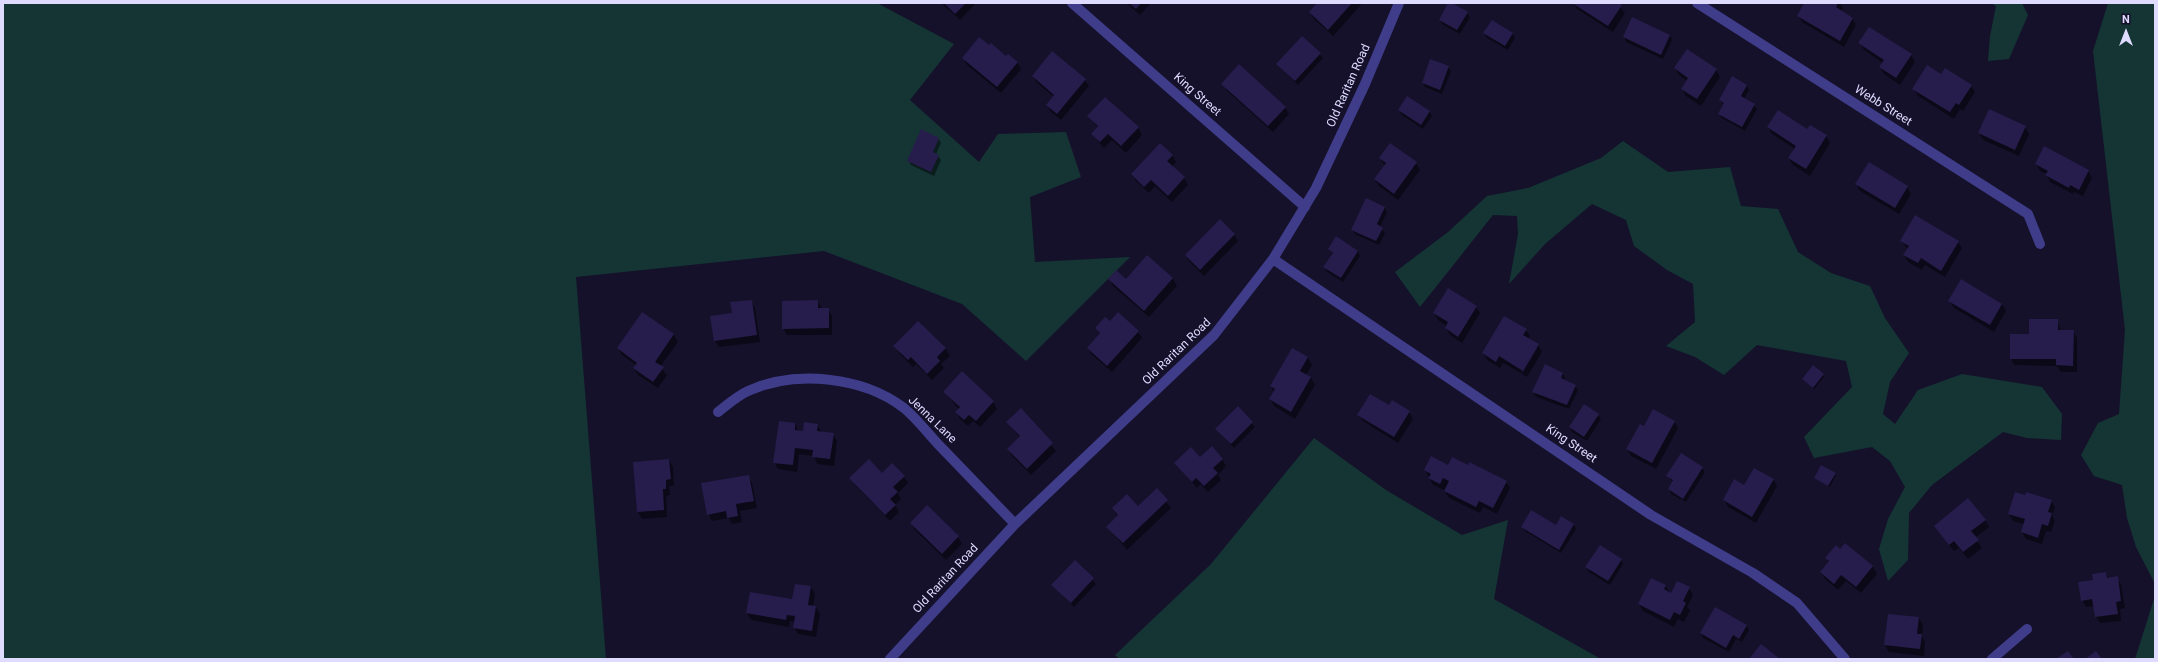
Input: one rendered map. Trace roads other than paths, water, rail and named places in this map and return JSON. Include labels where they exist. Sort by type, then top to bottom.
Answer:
[{"type":"street","name":"King Street","points":[[1072,3],[1305,207]]},
{"type":"street","name":"Old Raritan Road","points":[[890,659],[1015,524],[1214,336],[1273,259],[1316,188],[1365,84],[1399,3]]},
{"type":"street","name":"Webb Street","points":[[1697,3],[2028,214],[2040,244]]},
{"type":"street","name":"King Street","points":[[1273,259],[1651,515],[1753,573],[1797,603],[1845,659]]},
{"type":"street","name":"Jenna Lane","points":[[718,412],[747,392],[779,382],[796,380],[825,380],[865,388],[904,408],[1015,524]]},
{"type":"street","points":[[1992,659],[2027,629]]}]
